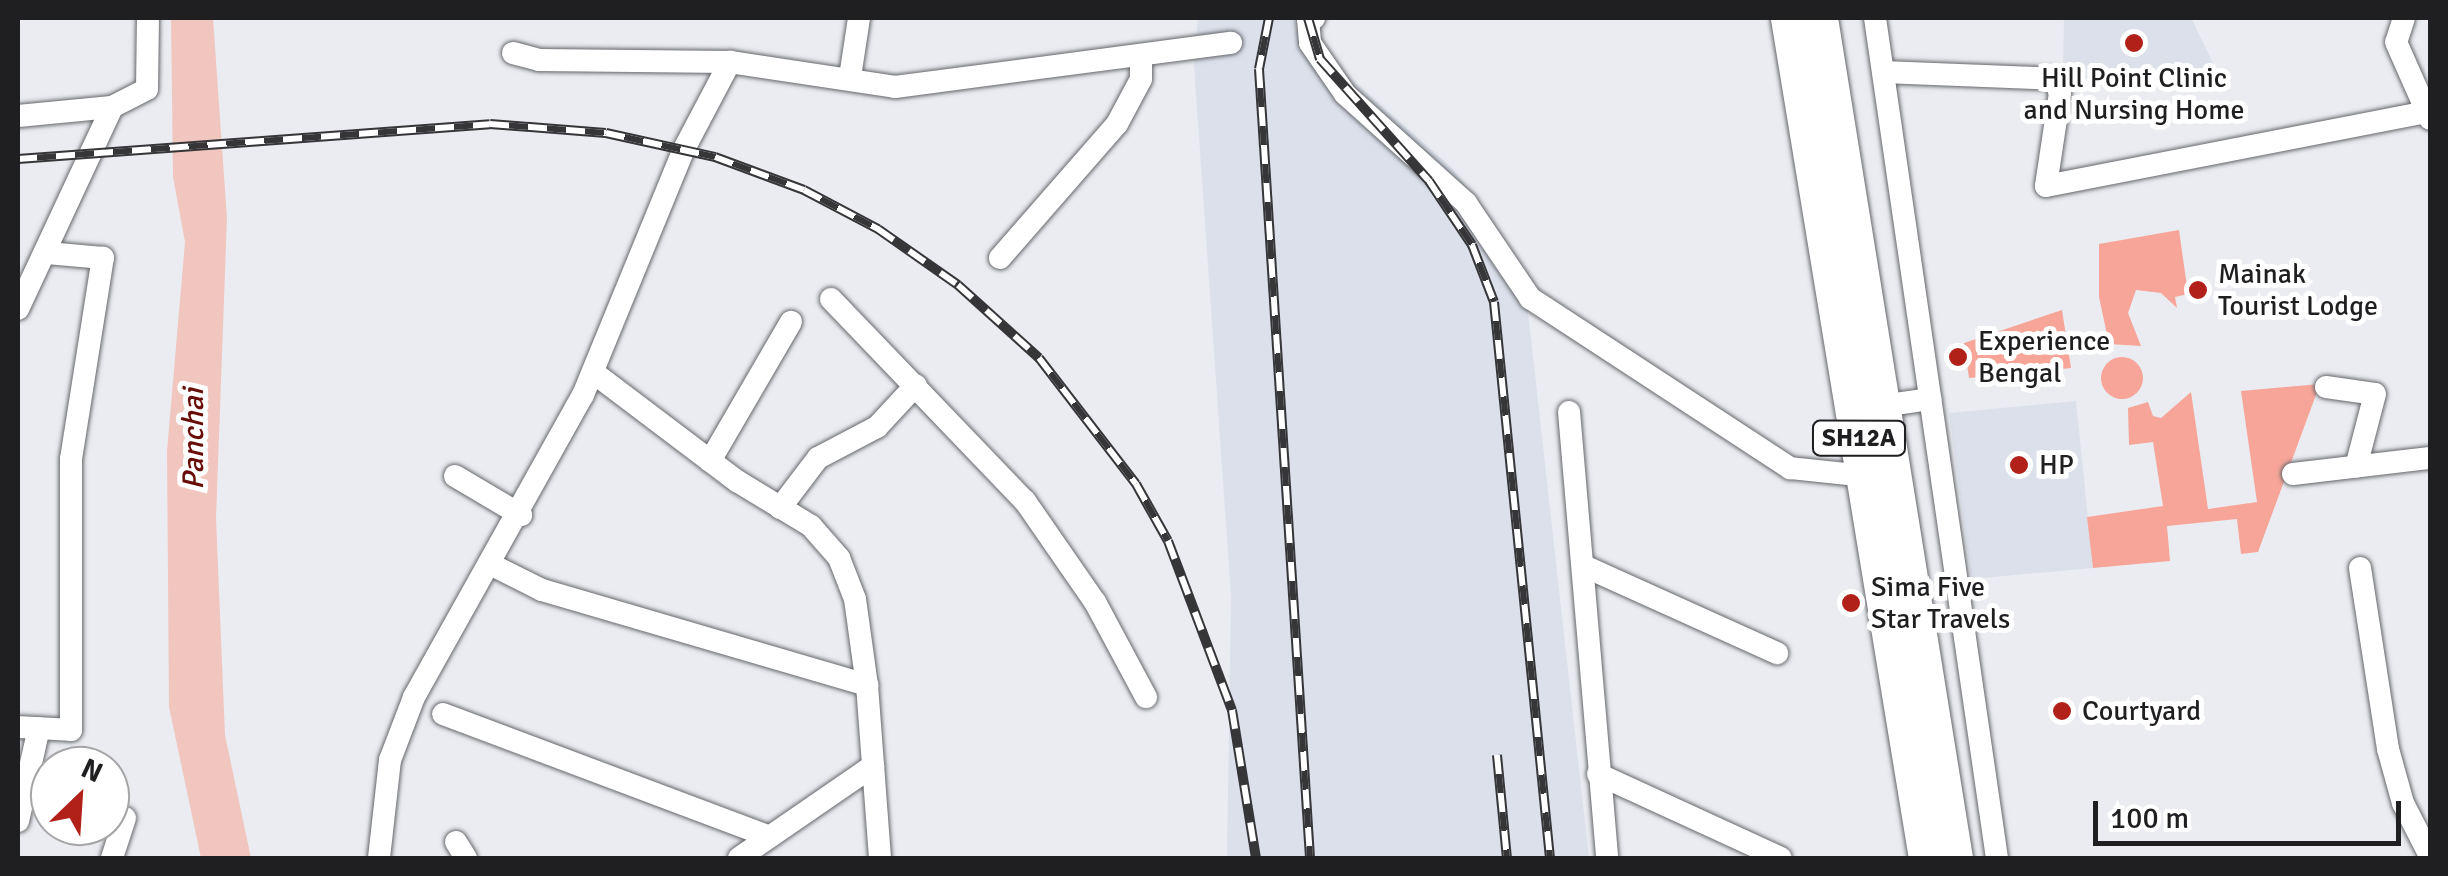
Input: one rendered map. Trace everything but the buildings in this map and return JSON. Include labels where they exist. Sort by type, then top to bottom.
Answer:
[{"type":"main road","name":"SH12A","points":[[1788,18],[1954,858]]},
{"type":"main road","name":"SH12A","points":[[1820,18],[1868,408],[1866,476],[1926,858]]},
{"type":"street","points":[[18,116],[112,107],[147,89],[148,18]]},
{"type":"street","points":[[850,77],[860,18]]},
{"type":"street","points":[[1314,18],[1308,19],[1310,44],[1344,94],[1466,203],[1530,298],[1790,468],[1866,476]]},
{"type":"street","points":[[1875,18],[1997,858]]},
{"type":"street","points":[[1883,72],[2054,79],[2060,93],[2046,186],[2429,116],[2396,42],[2404,18]]},
{"type":"street","points":[[512,53],[539,60],[730,62],[896,86],[1230,43]]},
{"type":"street","points":[[1000,258],[1117,124],[1142,79],[1141,57]]},
{"type":"street","points":[[379,858],[390,760],[414,697],[521,514],[594,374],[684,151],[730,62]]},
{"type":"street","points":[[18,307],[48,253],[112,107]]},
{"type":"street","points":[[18,821],[28,728],[71,730],[70,459],[102,258],[48,253]]},
{"type":"street","points":[[831,299],[1024,500],[1095,602],[1146,697]]},
{"type":"street","points":[[710,461],[791,322]]},
{"type":"street","points":[[594,374],[710,461],[810,526],[839,558],[855,599],[867,686],[880,858]]},
{"type":"street","points":[[780,508],[818,458],[877,427],[916,386]]},
{"type":"street","points":[[2326,387],[2375,394],[2356,468]]},
{"type":"street","points":[[1868,408],[1930,398]]},
{"type":"street","points":[[1569,412],[1607,858]]},
{"type":"street","points":[[2293,474],[2430,458]]},
{"type":"street","points":[[455,476],[521,514]]},
{"type":"street","points":[[492,564],[542,590],[867,686]]},
{"type":"street","points":[[1584,566],[1778,653]]},
{"type":"street","points":[[2360,568],[2388,748],[2403,803],[2430,856]]},
{"type":"street","points":[[443,714],[770,838]]},
{"type":"street","points":[[739,858],[873,766]]},
{"type":"street","points":[[1598,774],[1781,858]]},
{"type":"shaded area","points":[[1198,18],[1294,18],[1296,30],[1453,169],[1523,267],[1589,858],[1227,858],[1231,596],[1194,65]]},
{"type":"shaded area","name":"Hill Point Clinic and Nursing Home","points":[[2064,18],[2191,18],[2216,69],[2215,84],[2070,78],[2063,68]]},
{"type":"shaded area","points":[[2179,230],[2188,294],[2175,297],[2177,308],[2161,293],[2136,290],[2128,313],[2141,346],[2109,344],[2099,297],[2099,244]]},
{"type":"shaded area","points":[[2062,310],[2071,368],[1969,378],[1964,343]]},
{"type":"shaded area","points":[[2122,357],[2137,363],[2143,378],[2137,393],[2122,399],[2107,393],[2101,378],[2107,363]]},
{"type":"shaded area","points":[[2320,384],[2258,552],[2241,554],[2237,519],[2167,526],[2170,561],[2093,568],[2087,517],[2163,506],[2153,442],[2129,445],[2128,408],[2148,402],[2153,416],[2161,418],[2191,392],[2208,509],[2257,502],[2241,391]]},
{"type":"shaded area","name":"HP","points":[[2076,401],[2093,568],[1971,579],[1949,413]]},
{"type":"water","name":"Panchai","points":[[171,18],[213,18],[227,218],[216,518],[225,735],[251,858],[201,858],[169,707],[167,451],[185,242],[173,177]]},
{"type":"railway","points":[[1269,18],[1259,69],[1310,858]]},
{"type":"railway","points":[[1308,18],[1320,59],[1429,181],[1472,245],[1494,302],[1550,858]]},
{"type":"railway","points":[[18,159],[490,124],[606,133],[715,157],[804,190],[878,229],[958,285],[1039,358],[1136,484],[1168,541],[1232,710],[1256,858]]},
{"type":"railway","points":[[1497,755],[1507,858]]},
{"type":"place","name":"Hill Point Clinic and Nursing Home","points":[[2134,43]]},
{"type":"place","name":"Mainak Tourist Lodge","points":[[2198,290]]},
{"type":"place","name":"Experience Bengal","points":[[1958,357]]},
{"type":"place","name":"HP","points":[[2019,465]]},
{"type":"place","name":"Sima Five Star Travels","points":[[1851,603]]},
{"type":"place","name":"Courtyard","points":[[2062,711]]}]
